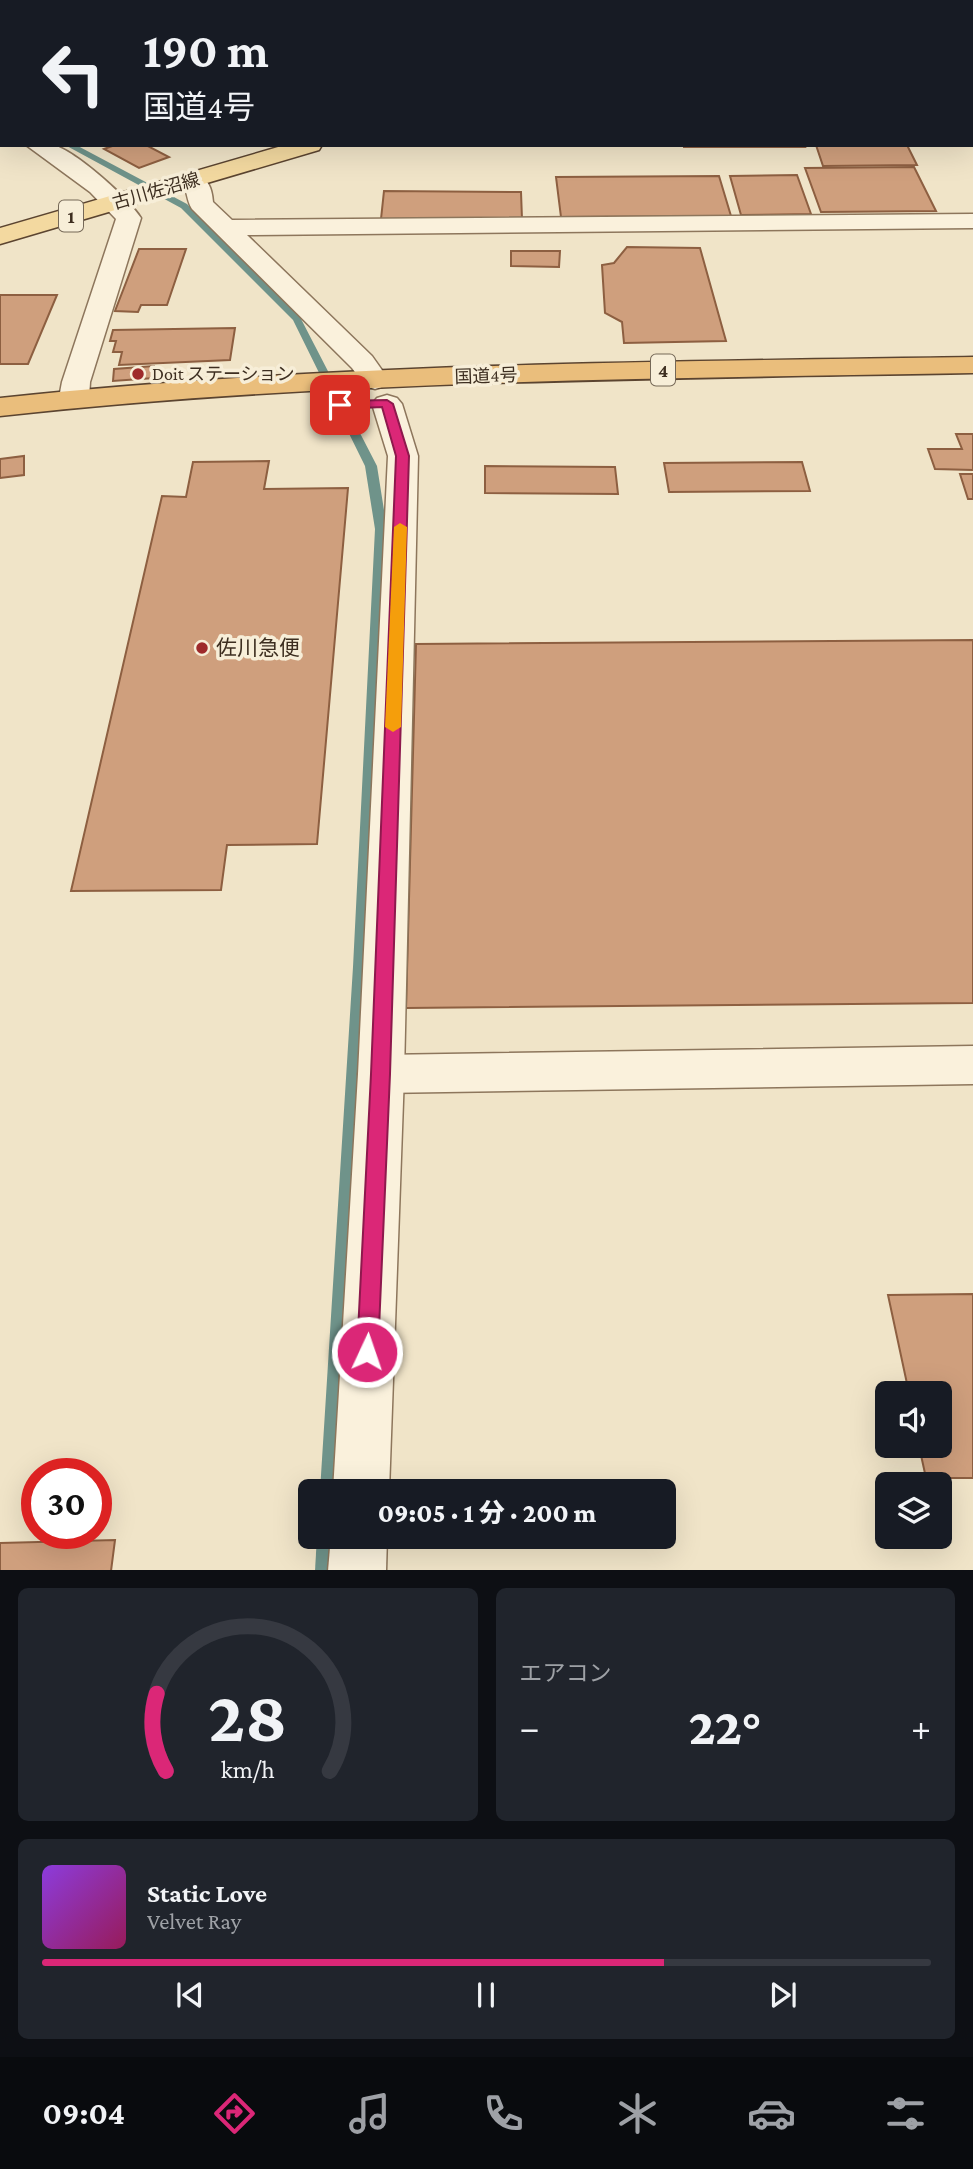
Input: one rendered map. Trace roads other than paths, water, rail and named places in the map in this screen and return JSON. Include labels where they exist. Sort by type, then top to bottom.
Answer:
[{"type":"highway","name":"国道4号","points":[[0,407],[74,398],[370,392],[625,371],[973,365]]},
{"type":"highway","name":"国道4号","points":[[370,392],[662,394],[973,389]]},
{"type":"highway","name":"国道4号","points":[[0,431],[311,395]]},
{"type":"main road","name":"古川佐沼線","points":[[0,236],[304,147]]},
{"type":"street","points":[[40,147],[129,199],[129,218],[76,382],[74,398]]},
{"type":"street","points":[[184,183],[200,189],[201,204],[362,362],[370,392],[403,456],[381,1074],[362,1479]]},
{"type":"street","points":[[227,228],[973,221]]},
{"type":"street","points":[[381,1074],[973,1065]]},
{"type":"street","points":[[357,1570],[358,1549]]},
{"type":"waterway","points":[[73,147],[184,206],[297,319],[371,466],[381,529],[361,967],[331,1479]]},
{"type":"waterway","points":[[325,1570],[326,1549]]},
{"type":"place","name":"Doit ステーション","points":[[138,374]]},
{"type":"place","name":"佐川急便","points":[[202,648]]}]
